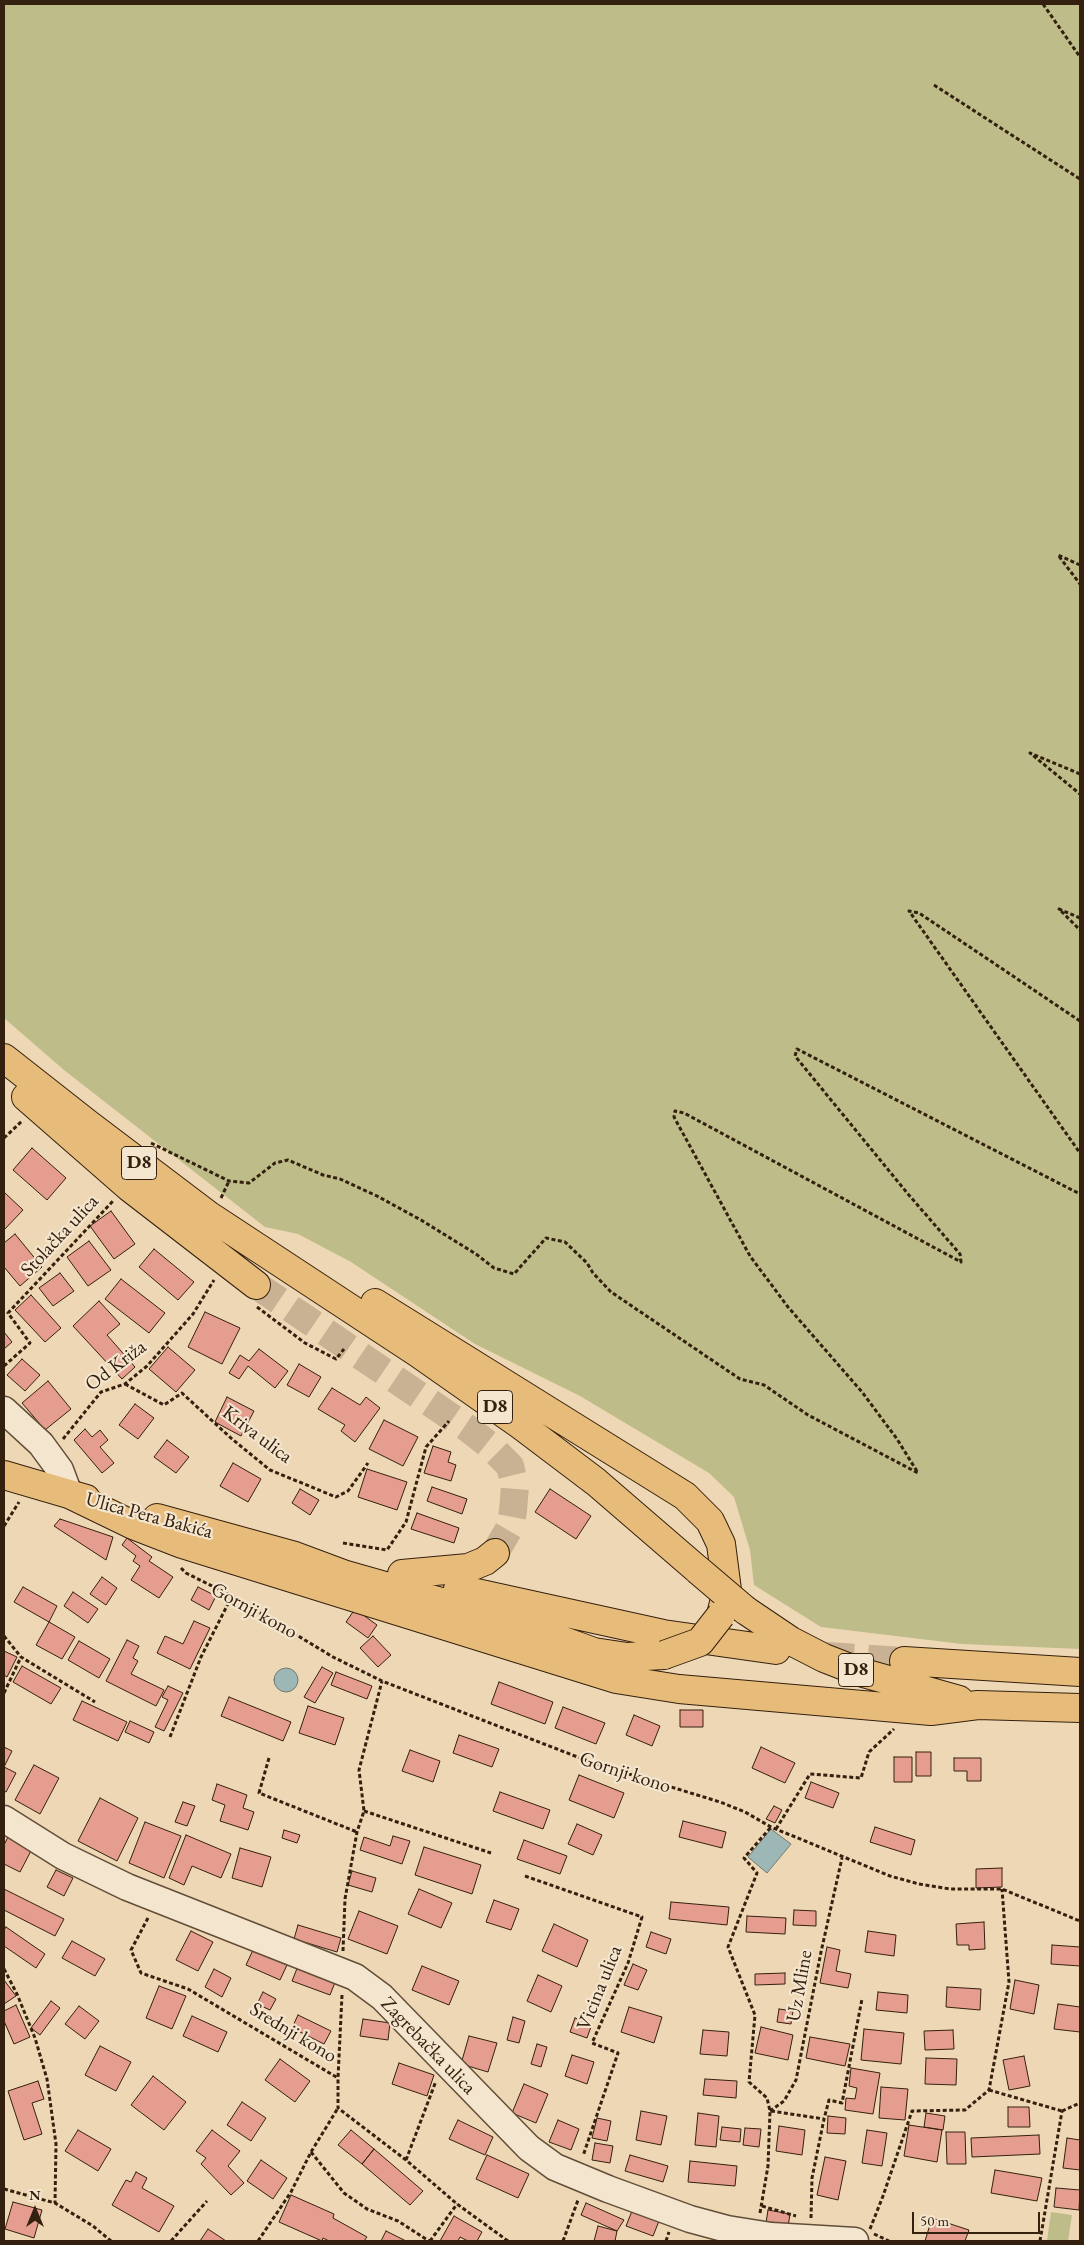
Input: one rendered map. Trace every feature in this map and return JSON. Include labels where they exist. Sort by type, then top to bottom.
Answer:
[{"type":"main road","name":"D8","points":[[4,1058],[158,1178],[279,1263],[418,1353],[522,1426],[596,1482],[698,1570],[733,1613],[824,1658],[860,1672],[978,1705],[1080,1708]]},
{"type":"main road","points":[[4,1076],[58,1126],[254,1294]]},
{"type":"main road","points":[[279,1263],[312,1268],[330,1275],[685,1496],[710,1521],[722,1544],[727,1590],[733,1613],[700,1642],[664,1655],[627,1658],[594,1652],[508,1621],[346,1575],[295,1556]]},
{"type":"main road","name":"Ulica Pera Bakića","points":[[4,1475],[295,1556]]},
{"type":"main road","points":[[69,1494],[133,1526],[182,1544],[616,1679],[679,1689],[899,1708],[942,1710],[978,1705]]},
{"type":"main road","points":[[402,1574],[468,1568],[495,1554]]},
{"type":"main road","points":[[295,1556],[402,1574],[455,1588],[663,1634],[776,1650]]},
{"type":"main road","points":[[904,1661],[1080,1672]]},
{"type":"street","points":[[4,1410],[41,1444],[60,1470],[69,1494]]},
{"type":"street","name":"Zagrebačka ulica","points":[[4,1819],[63,1856],[127,1888],[355,1977],[382,1997],[444,2059],[493,2113],[539,2157],[555,2167],[690,2219],[727,2229],[771,2236],[862,2237]]},
{"type":"path","points":[[1043,4],[1080,57]]},
{"type":"path","points":[[934,84],[1080,179]]},
{"type":"path","points":[[1080,565],[1058,555],[1080,584]]},
{"type":"path","points":[[1080,774],[1030,753],[1080,794]]},
{"type":"path","points":[[1080,918],[1059,909],[1080,930]]},
{"type":"path","points":[[1080,1021],[919,913],[909,911],[1080,1153]]},
{"type":"path","points":[[146,1141],[229,1181],[249,1183],[275,1163],[288,1160],[323,1175],[340,1179],[377,1196],[421,1220],[476,1254],[494,1268],[514,1274],[546,1238],[565,1242],[587,1263],[593,1273],[610,1292],[740,1379],[764,1385],[808,1415],[918,1473],[897,1439],[862,1392],[788,1307],[750,1256],[674,1117],[675,1111],[684,1113],[961,1262],[960,1254],[908,1194],[795,1056],[797,1049],[1080,1194]]},
{"type":"path","points":[[4,1138],[24,1119]]},
{"type":"path","name":"Stolačka ulica","points":[[4,1366],[30,1343],[8,1313],[116,1198]]},
{"type":"path","name":"Od Križa","points":[[50,1456],[101,1392],[125,1384],[147,1366],[193,1314],[217,1275]]},
{"type":"path","points":[[254,1294],[305,1343],[336,1359],[344,1349]]},
{"type":"path","name":"Kriva ulica","points":[[125,1384],[164,1404],[182,1393],[232,1439],[270,1470],[336,1497],[348,1491],[368,1463]]},
{"type":"path","points":[[343,1543],[388,1550],[406,1522],[426,1447],[449,1421]]},
{"type":"path","points":[[4,1526],[19,1502]]},
{"type":"path","name":"Gornji kono","points":[[186,1573],[232,1596],[333,1657],[382,1681],[593,1763],[720,1802],[842,1858],[890,1876],[919,1884],[950,1889],[1002,1890],[1080,1921]]},
{"type":"path","points":[[170,1737],[201,1657],[232,1596]]},
{"type":"path","points":[[4,1636],[21,1658],[96,1702]]},
{"type":"path","points":[[4,1693],[21,1658]]},
{"type":"path","points":[[343,1954],[345,1898],[357,1832],[364,1811],[358,1770],[382,1681]]},
{"type":"path","points":[[776,1829],[810,1774],[861,1778],[869,1752],[896,1727],[899,1708]]},
{"type":"path","points":[[269,1758],[259,1793],[357,1832]]},
{"type":"path","points":[[364,1811],[491,1853]]},
{"type":"path","points":[[759,2218],[768,2166],[770,2111],[767,2098],[749,2082],[755,2016],[728,1947],[757,1873],[744,1858],[771,1827]]},
{"type":"path","name":"Uz Mline","points":[[770,2111],[784,2101],[796,2080],[842,1858]]},
{"type":"path","name":"Vicina ulica","points":[[525,1876],[642,1917],[628,1963],[592,2043],[618,2052],[589,2139]]},
{"type":"path","points":[[889,2241],[862,2237],[883,2196],[912,2111],[965,2110],[989,2090],[1009,1982],[1002,1890]]},
{"type":"path","name":"Srednji kono","points":[[157,1899],[131,1950],[140,1973],[188,1989],[338,2078],[338,2108]]},
{"type":"path","points":[[4,1969],[17,1994],[35,2038],[47,2079],[56,2144],[54,2203]]},
{"type":"path","points":[[338,2078],[342,1987]]},
{"type":"path","points":[[811,2226],[812,2178],[824,2119],[829,2100],[842,2103],[862,1998]]},
{"type":"path","points":[[406,2160],[444,2059]]},
{"type":"path","points":[[989,2090],[1062,2111],[1080,2103]]},
{"type":"path","points":[[258,2241],[291,2192],[310,2152],[338,2108],[406,2160],[457,2204],[508,2241]]},
{"type":"path","points":[[770,2111],[824,2119]]},
{"type":"path","points":[[1040,2241],[1062,2111]]},
{"type":"path","points":[[310,2152],[344,2193],[367,2209],[398,2221],[429,2241],[457,2204]]},
{"type":"path","points":[[563,2241],[586,2180]]},
{"type":"path","points":[[4,2189],[54,2203],[93,2226],[111,2241]]},
{"type":"path","points":[[171,2241],[207,2201]]},
{"type":"shaded area","points":[[4,4],[1080,4],[1080,1649],[962,1644],[821,1627],[754,1585],[750,1550],[734,1497],[709,1473],[580,1396],[475,1344],[351,1262],[298,1234],[265,1227],[64,1070],[4,1018]]},
{"type":"shaded area","points":[[1051,2212],[1072,2215],[1068,2241],[1047,2241]]},
{"type":"water","points":[[286,1668],[294,1672],[298,1680],[294,1688],[286,1692],[278,1688],[274,1680],[278,1672]]},
{"type":"water","points":[[771,1829],[791,1844],[767,1873],[748,1857]]},
{"type":"building","points":[[32,1148],[66,1178],[47,1200],[13,1170]]},
{"type":"building","points":[[4,1192],[23,1210],[4,1230]]},
{"type":"building","points":[[111,1211],[135,1244],[114,1259],[90,1226]]},
{"type":"building","points":[[15,1234],[42,1267],[20,1286],[4,1267],[4,1243]]},
{"type":"building","points":[[89,1241],[111,1270],[88,1286],[67,1257]]},
{"type":"building","points":[[154,1249],[194,1282],[178,1300],[139,1267]]},
{"type":"building","points":[[60,1273],[74,1291],[53,1306],[39,1288]]},
{"type":"building","points":[[121,1279],[165,1313],[149,1333],[105,1299]]},
{"type":"building","points":[[31,1295],[61,1328],[45,1342],[15,1310]]},
{"type":"building","points":[[99,1301],[120,1324],[107,1335],[135,1367],[122,1379],[73,1326]]},
{"type":"building","points":[[205,1312],[240,1328],[222,1364],[188,1347]]},
{"type":"building","points":[[4,1332],[12,1342],[4,1349]]},
{"type":"building","points":[[168,1347],[195,1370],[176,1392],[149,1369]]},
{"type":"building","points":[[259,1349],[288,1371],[275,1388],[248,1366],[239,1379],[229,1373],[240,1355],[249,1361]]},
{"type":"building","points":[[22,1359],[40,1375],[25,1391],[7,1375]]},
{"type":"building","points":[[299,1364],[321,1377],[309,1397],[287,1385]]},
{"type":"building","points":[[48,1381],[71,1409],[45,1430],[22,1403]]},
{"type":"building","points":[[332,1388],[360,1405],[366,1397],[380,1408],[355,1442],[341,1431],[345,1425],[318,1409]]},
{"type":"building","points":[[227,1397],[254,1411],[241,1436],[215,1422]]},
{"type":"building","points":[[135,1404],[154,1418],[138,1439],[119,1425]]},
{"type":"building","points":[[384,1420],[418,1437],[403,1466],[369,1449]]},
{"type":"building","points":[[85,1429],[92,1437],[100,1430],[108,1440],[100,1447],[114,1463],[102,1473],[74,1440]]},
{"type":"building","points":[[167,1440],[189,1457],[176,1473],[154,1457]]},
{"type":"building","points":[[433,1446],[451,1452],[448,1462],[456,1465],[451,1481],[424,1473]]},
{"type":"building","points":[[233,1463],[261,1479],[248,1502],[220,1486]]},
{"type":"building","points":[[367,1469],[407,1482],[397,1510],[358,1497]]},
{"type":"building","points":[[432,1487],[467,1499],[462,1514],[427,1501]]},
{"type":"building","points":[[300,1489],[319,1500],[310,1515],[292,1503]]},
{"type":"building","points":[[550,1489],[591,1516],[576,1539],[535,1512]]},
{"type":"building","points":[[417,1513],[459,1528],[454,1543],[411,1529]]},
{"type":"building","points":[[60,1519],[113,1537],[106,1560],[54,1526]]},
{"type":"building","points":[[127,1538],[152,1557],[149,1561],[173,1577],[159,1598],[131,1580],[140,1566],[133,1561],[136,1556],[122,1545]]},
{"type":"building","points":[[102,1577],[117,1588],[106,1605],[90,1594]]},
{"type":"building","points":[[23,1587],[57,1606],[49,1622],[14,1602]]},
{"type":"building","points":[[198,1587],[216,1596],[209,1610],[191,1600]]},
{"type":"building","points":[[73,1592],[98,1609],[88,1623],[64,1606]]},
{"type":"building","points":[[355,1609],[377,1625],[368,1638],[346,1622]]},
{"type":"building","points":[[194,1621],[210,1628],[190,1669],[157,1653],[165,1636],[183,1644]]},
{"type":"building","points":[[49,1622],[75,1637],[62,1659],[36,1645]]},
{"type":"building","points":[[373,1636],[391,1655],[378,1667],[360,1648]]},
{"type":"building","points":[[127,1640],[139,1646],[133,1658],[138,1661],[131,1674],[164,1690],[156,1706],[106,1681]]},
{"type":"building","points":[[79,1641],[110,1659],[99,1678],[68,1660]]},
{"type":"building","points":[[4,1651],[17,1657],[7,1677],[4,1675]]},
{"type":"building","points":[[22,1666],[61,1688],[51,1704],[13,1682]]},
{"type":"building","points":[[322,1667],[333,1673],[315,1703],[304,1697]]},
{"type":"building","points":[[336,1672],[372,1686],[367,1699],[331,1685]]},
{"type":"building","points":[[499,1682],[553,1702],[545,1724],[491,1704]]},
{"type":"building","points":[[168,1686],[183,1693],[164,1731],[155,1727],[168,1700],[162,1697]]},
{"type":"building","points":[[229,1697],[291,1722],[283,1741],[221,1716]]},
{"type":"building","points":[[82,1701],[127,1722],[118,1741],[73,1720]]},
{"type":"building","points":[[308,1706],[344,1718],[335,1745],[299,1733]]},
{"type":"building","points":[[563,1707],[605,1723],[596,1744],[555,1728]]},
{"type":"building","points":[[680,1710],[703,1710],[703,1727],[680,1727]]},
{"type":"building","points":[[634,1715],[660,1726],[652,1746],[626,1735]]},
{"type":"building","points":[[130,1721],[154,1732],[149,1743],[125,1732]]},
{"type":"building","points":[[459,1735],[499,1749],[492,1767],[453,1753]]},
{"type":"building","points":[[4,1747],[12,1751],[4,1767]]},
{"type":"building","points":[[761,1747],[795,1763],[785,1783],[752,1768]]},
{"type":"building","points":[[410,1750],[440,1761],[433,1782],[402,1771]]},
{"type":"building","points":[[916,1752],[931,1752],[931,1776],[916,1776]]},
{"type":"building","points":[[894,1757],[912,1757],[912,1782],[894,1782]]},
{"type":"building","points":[[954,1758],[981,1758],[981,1781],[967,1781],[967,1771],[954,1771]]},
{"type":"building","points":[[34,1765],[59,1778],[40,1814],[15,1800]]},
{"type":"building","points":[[4,1767],[16,1773],[6,1792],[4,1791]]},
{"type":"building","points":[[579,1775],[624,1793],[614,1818],[569,1800]]},
{"type":"building","points":[[811,1782],[839,1793],[833,1808],[805,1798]]},
{"type":"building","points":[[217,1784],[247,1795],[243,1808],[254,1812],[248,1830],[220,1821],[225,1805],[212,1800]]},
{"type":"building","points":[[500,1792],[550,1810],[543,1829],[493,1811]]},
{"type":"building","points":[[100,1798],[138,1818],[117,1861],[78,1841]]},
{"type":"building","points":[[183,1802],[195,1806],[187,1826],[175,1822]]},
{"type":"building","points":[[774,1806],[782,1810],[775,1823],[766,1819]]},
{"type":"building","points":[[683,1821],[726,1832],[722,1848],[679,1837]]},
{"type":"building","points":[[145,1822],[181,1836],[164,1878],[129,1863]]},
{"type":"building","points":[[577,1824],[602,1835],[593,1855],[568,1844]]},
{"type":"building","points":[[875,1827],[915,1840],[911,1855],[870,1842]]},
{"type":"building","points":[[284,1830],[300,1835],[297,1843],[282,1838]]},
{"type":"building","points":[[9,1835],[33,1847],[20,1872],[4,1864],[4,1845]]},
{"type":"building","points":[[186,1835],[231,1854],[221,1878],[192,1866],[184,1885],[169,1878]]},
{"type":"building","points":[[393,1836],[410,1841],[402,1864],[360,1850],[364,1837],[390,1846]]},
{"type":"building","points":[[524,1840],[567,1856],[560,1874],[517,1859]]},
{"type":"building","points":[[424,1847],[481,1865],[472,1894],[415,1875]]},
{"type":"building","points":[[240,1848],[271,1857],[262,1887],[232,1878]]},
{"type":"building","points":[[1002,1868],[1002,1887],[976,1888],[976,1869]]},
{"type":"building","points":[[56,1870],[73,1878],[64,1896],[47,1887]]},
{"type":"building","points":[[352,1871],[376,1878],[372,1892],[348,1885]]},
{"type":"building","points":[[4,1889],[64,1919],[55,1936],[4,1910]]},
{"type":"building","points":[[419,1889],[452,1903],[441,1928],[408,1914]]},
{"type":"building","points":[[494,1900],[519,1909],[511,1930],[486,1922]]},
{"type":"building","points":[[671,1902],[729,1907],[727,1925],[669,1919]]},
{"type":"building","points":[[794,1910],[816,1911],[816,1926],[793,1925]]},
{"type":"building","points":[[359,1911],[398,1926],[387,1954],[348,1939]]},
{"type":"building","points":[[747,1916],[786,1918],[785,1934],[746,1932]]},
{"type":"building","points":[[984,1922],[985,1949],[969,1950],[969,1945],[957,1945],[956,1924]]},
{"type":"building","points":[[554,1924],[588,1940],[577,1967],[542,1951]]},
{"type":"building","points":[[298,1925],[341,1938],[337,1952],[294,1939]]},
{"type":"building","points":[[6,1927],[45,1954],[36,1968],[4,1946],[4,1930]]},
{"type":"building","points":[[191,1931],[213,1942],[198,1971],[176,1960]]},
{"type":"building","points":[[868,1931],[896,1935],[894,1956],[865,1952]]},
{"type":"building","points":[[651,1932],[671,1939],[666,1954],[646,1947]]},
{"type":"building","points":[[72,1941],[105,1959],[95,1976],[62,1958]]},
{"type":"building","points":[[1052,1945],[1080,1947],[1080,1966],[1051,1964]]},
{"type":"building","points":[[827,1947],[840,1950],[836,1971],[851,1974],[848,1988],[820,1983]]},
{"type":"building","points":[[253,1950],[287,1965],[280,1980],[246,1965]]},
{"type":"building","points":[[633,1964],[647,1970],[638,1990],[624,1985]]},
{"type":"building","points":[[298,1966],[336,1980],[330,1995],[292,1981]]},
{"type":"building","points":[[422,1966],[459,1981],[449,2005],[412,1990]]},
{"type":"building","points":[[214,1969],[231,1978],[222,1997],[205,1987]]},
{"type":"building","points":[[785,1973],[785,1984],[755,1985],[755,1974]]},
{"type":"building","points":[[538,1975],[562,1986],[551,2012],[527,2001]]},
{"type":"building","points":[[4,1980],[16,1996],[4,2004]]},
{"type":"building","points":[[1015,1980],[1039,1985],[1034,2014],[1010,2009]]},
{"type":"building","points":[[159,1986],[186,1996],[172,2029],[146,2018]]},
{"type":"building","points":[[947,1987],[981,1989],[980,2010],[946,2007]]},
{"type":"building","points":[[263,1992],[276,1999],[270,2010],[257,2004]]},
{"type":"building","points":[[878,1992],[908,1995],[907,2013],[876,2010]]},
{"type":"building","points":[[51,2001],[60,2008],[40,2035],[31,2028]]},
{"type":"building","points":[[1058,2004],[1080,2007],[1080,2032],[1054,2029]]},
{"type":"building","points":[[16,2005],[30,2037],[14,2044],[4,2021],[4,2011]]},
{"type":"building","points":[[79,2006],[99,2021],[85,2039],[65,2024]]},
{"type":"building","points":[[629,2007],[662,2017],[654,2043],[621,2032]]},
{"type":"building","points":[[779,2009],[793,2011],[791,2024],[777,2022]]},
{"type":"building","points":[[298,2015],[331,2031],[324,2044],[292,2028]]},
{"type":"building","points":[[192,2016],[227,2032],[218,2052],[183,2036]]},
{"type":"building","points":[[513,2017],[525,2021],[519,2043],[507,2040]]},
{"type":"building","points":[[575,2018],[592,2024],[587,2038],[570,2032]]},
{"type":"building","points":[[363,2019],[390,2023],[388,2040],[360,2036]]},
{"type":"building","points":[[761,2027],[793,2035],[788,2060],[755,2053]]},
{"type":"building","points":[[864,2029],[904,2033],[901,2064],[861,2060]]},
{"type":"building","points":[[703,2030],[729,2032],[727,2056],[700,2054]]},
{"type":"building","points":[[953,2030],[954,2049],[925,2050],[924,2031]]},
{"type":"building","points":[[469,2036],[497,2043],[488,2072],[461,2064]]},
{"type":"building","points":[[810,2037],[850,2044],[845,2066],[806,2058]]},
{"type":"building","points":[[537,2044],[547,2047],[541,2067],[531,2064]]},
{"type":"building","points":[[100,2046],[131,2062],[116,2091],[85,2075]]},
{"type":"building","points":[[572,2055],[594,2062],[587,2084],[565,2076]]},
{"type":"building","points":[[1024,2056],[1030,2086],[1009,2090],[1003,2060]]},
{"type":"building","points":[[926,2058],[957,2059],[956,2085],[925,2084]]},
{"type":"building","points":[[280,2059],[310,2081],[295,2102],[265,2080]]},
{"type":"building","points":[[399,2063],[434,2075],[427,2096],[392,2084]]},
{"type":"building","points":[[851,2068],[880,2073],[873,2114],[845,2110],[846,2098],[855,2099],[857,2088],[849,2086]]},
{"type":"building","points":[[153,2076],[186,2102],[164,2130],[131,2105]]},
{"type":"building","points":[[705,2079],[737,2081],[736,2098],[703,2095]]},
{"type":"building","points":[[38,2081],[44,2099],[32,2103],[42,2134],[24,2140],[8,2091]]},
{"type":"building","points":[[524,2084],[548,2094],[536,2123],[512,2113]]},
{"type":"building","points":[[881,2087],[908,2089],[905,2120],[879,2118]]},
{"type":"building","points":[[242,2102],[266,2118],[251,2141],[227,2125]]},
{"type":"building","points":[[1008,2107],[1029,2107],[1030,2127],[1008,2127]]},
{"type":"building","points":[[641,2111],[667,2116],[661,2145],[636,2140]]},
{"type":"building","points":[[698,2113],[719,2116],[716,2147],[695,2145]]},
{"type":"building","points":[[926,2113],[945,2116],[943,2130],[924,2127]]},
{"type":"building","points":[[828,2116],[846,2118],[845,2134],[827,2133]]},
{"type":"building","points":[[597,2118],[611,2121],[607,2141],[592,2138]]},
{"type":"building","points":[[458,2120],[493,2137],[485,2155],[449,2139]]},
{"type":"building","points":[[558,2120],[579,2129],[571,2150],[549,2142]]},
{"type":"building","points":[[909,2125],[942,2130],[937,2162],[904,2156]]},
{"type":"building","points":[[779,2126],[805,2130],[802,2155],[776,2151]]},
{"type":"building","points":[[722,2127],[741,2129],[740,2142],[720,2140]]},
{"type":"building","points":[[745,2128],[761,2129],[759,2147],[743,2145]]},
{"type":"building","points":[[78,2130],[111,2149],[98,2171],[65,2151]]},
{"type":"building","points":[[212,2130],[240,2151],[228,2166],[244,2183],[231,2195],[201,2164],[206,2158],[196,2151]]},
{"type":"building","points":[[351,2130],[374,2149],[362,2164],[338,2145]]},
{"type":"building","points":[[867,2130],[887,2133],[882,2166],[862,2163]]},
{"type":"building","points":[[946,2132],[965,2132],[966,2164],[947,2164]]},
{"type":"building","points":[[1039,2135],[1040,2154],[972,2157],[971,2138]]},
{"type":"building","points":[[1067,2138],[1080,2140],[1080,2170],[1063,2168]]},
{"type":"building","points":[[595,2143],[613,2146],[610,2163],[592,2160]]},
{"type":"building","points":[[374,2149],[423,2191],[410,2205],[362,2164]]},
{"type":"building","points":[[487,2155],[529,2174],[518,2198],[476,2179]]},
{"type":"building","points":[[630,2155],[668,2166],[663,2182],[625,2171]]},
{"type":"building","points":[[825,2157],[846,2161],[838,2200],[817,2195]]},
{"type":"building","points":[[261,2160],[287,2178],[273,2199],[247,2181]]},
{"type":"building","points":[[690,2161],[737,2166],[735,2186],[688,2182]]},
{"type":"building","points":[[995,2170],[1042,2178],[1037,2201],[991,2193]]},
{"type":"building","points":[[136,2172],[147,2178],[142,2188],[174,2206],[159,2232],[112,2205],[126,2180],[131,2182]]},
{"type":"building","points":[[1056,2188],[1080,2190],[1079,2210],[1054,2207]]},
{"type":"building","points":[[291,2195],[334,2214],[333,2218],[367,2237],[364,2241],[329,2241],[323,2238],[322,2241],[279,2222]]},
{"type":"building","points":[[13,2202],[42,2210],[34,2238],[5,2229]]},
{"type":"building","points":[[586,2203],[624,2220],[617,2231],[581,2215]]},
{"type":"building","points":[[768,2210],[790,2214],[788,2227],[766,2223]]},
{"type":"building","points":[[632,2211],[659,2221],[653,2236],[626,2226]]},
{"type":"building","points":[[454,2216],[482,2232],[477,2241],[468,2241],[460,2237],[458,2241],[440,2241]]},
{"type":"building","points":[[932,2218],[969,2230],[965,2241],[925,2241]]},
{"type":"building","points":[[598,2226],[617,2231],[615,2241],[594,2241]]},
{"type":"building","points":[[208,2229],[226,2241],[200,2241]]},
{"type":"building","points":[[386,2231],[406,2241],[381,2241]]},
{"type":"tunnel","points":[[256,1285],[466,1427],[489,1445],[510,1466],[515,1486],[513,1511],[510,1527],[495,1553]]},
{"type":"tunnel","points":[[826,1656],[904,1661]]}]
